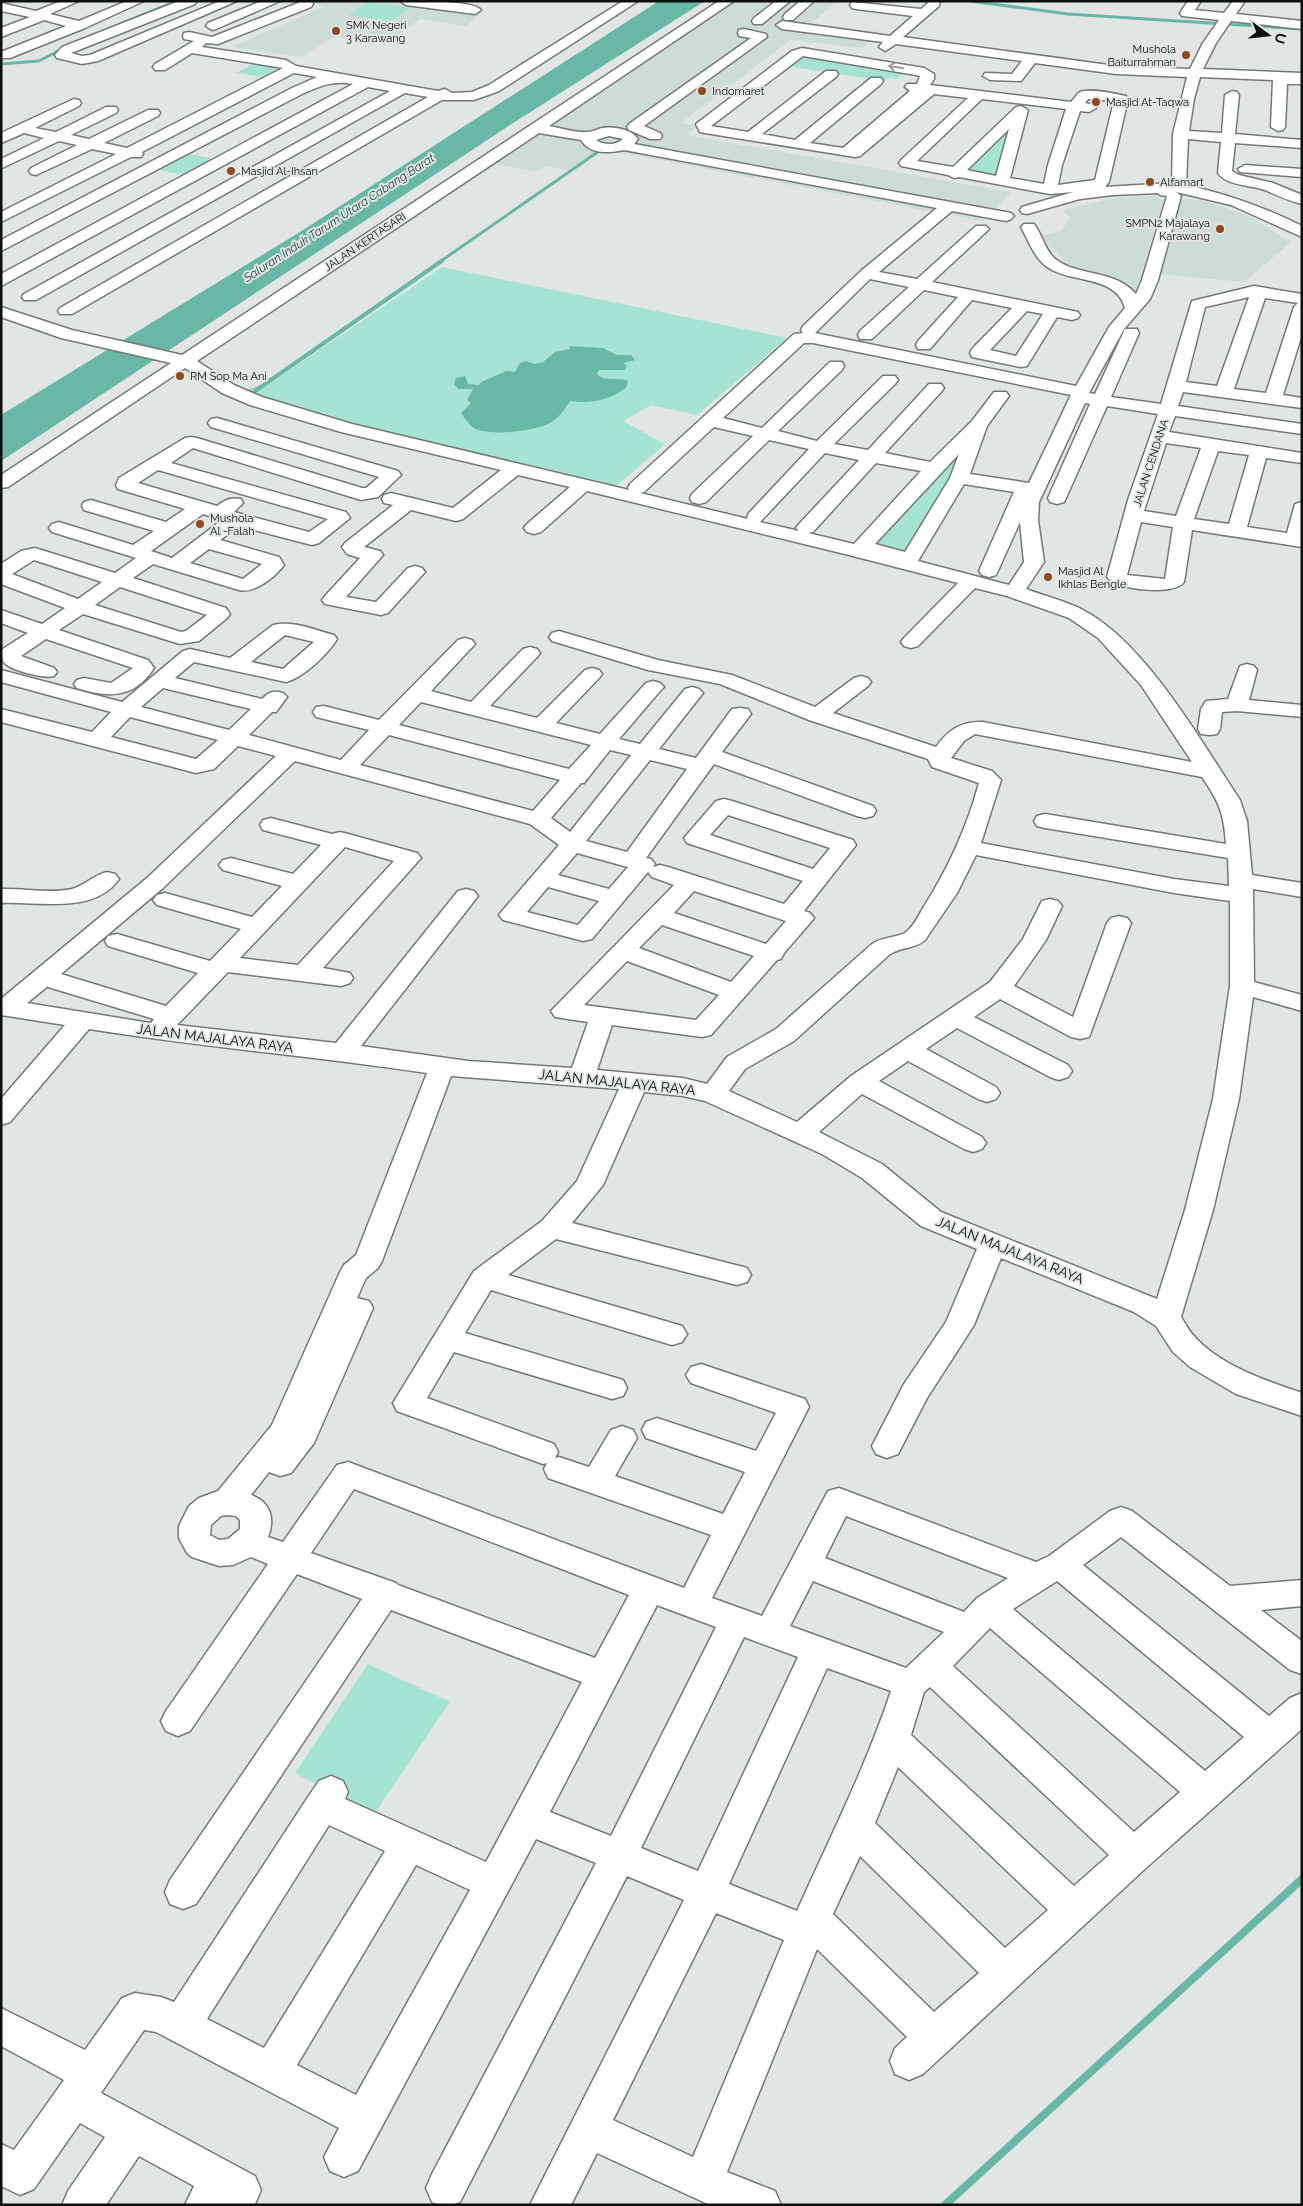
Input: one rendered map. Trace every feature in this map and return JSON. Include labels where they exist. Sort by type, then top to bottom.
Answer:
[{"type":"street","points":[[1,33],[73,1]]},
{"type":"street","points":[[2,11],[20,6],[40,16],[77,24],[128,1]]},
{"type":"street","points":[[3,54],[138,1]]},
{"type":"street","points":[[231,1],[210,10],[87,60],[62,55],[67,50],[187,3],[210,10],[266,21]]},
{"type":"street","points":[[160,67],[188,42],[237,16],[274,1]]},
{"type":"street","points":[[188,42],[213,41],[307,4],[294,1]]},
{"type":"street","points":[[406,1],[475,10]]},
{"type":"street","points":[[66,311],[440,95],[452,92],[486,92],[632,1]]},
{"type":"street","name":"JALAN KERTASARI","points":[[1,483],[728,1]]},
{"type":"street","points":[[596,135],[630,114],[713,56],[750,25],[774,10],[784,1]]},
{"type":"street","points":[[786,21],[808,1]]},
{"type":"street","points":[[880,1],[928,8]]},
{"type":"street","points":[[1195,1],[1186,14],[1225,22],[1301,23]]},
{"type":"street","points":[[1133,308],[1142,300],[1150,280],[1177,192],[1180,134],[1189,91],[1207,48],[1239,1]]},
{"type":"street","points":[[855,5],[928,8]]},
{"type":"street","points":[[869,62],[896,24],[908,26],[928,8]]},
{"type":"street","points":[[1261,21],[1269,8]]},
{"type":"street","points":[[774,10],[786,21]]},
{"type":"street","points":[[709,15],[727,18]]},
{"type":"street","points":[[750,25],[786,21],[884,40],[913,42],[1130,72],[1195,74],[1251,85]]},
{"type":"street","points":[[655,136],[634,127],[761,37],[750,25]]},
{"type":"street","points":[[128,26],[188,42],[286,64],[292,69],[440,95]]},
{"type":"street","points":[[977,52],[990,36]]},
{"type":"street","points":[[853,60],[884,40]]},
{"type":"street","points":[[802,52],[869,62],[924,72],[927,74],[927,79],[925,91],[886,122],[860,151],[846,153],[750,137],[705,129],[703,124],[802,52]]},
{"type":"street","points":[[713,56],[730,60]]},
{"type":"street","points":[[990,76],[1016,78],[1031,59]]},
{"type":"street","points":[[781,66],[798,69]]},
{"type":"street","points":[[1,218],[292,69]]},
{"type":"street","points":[[798,145],[881,82],[814,71]]},
{"type":"street","points":[[750,137],[831,74]]},
{"type":"street","points":[[1298,75],[1251,85],[1227,93],[1225,173],[1228,176],[1268,186],[1302,200]]},
{"type":"street","points":[[1294,128],[1273,127],[1280,80],[1298,75]]},
{"type":"street","points":[[1,246],[322,80],[344,77]]},
{"type":"street","points":[[1,281],[367,82]]},
{"type":"street","points":[[903,85],[925,91],[1024,106],[1074,107]]},
{"type":"street","points":[[30,297],[404,90]]},
{"type":"street","points":[[665,90],[683,92]]},
{"type":"street","points":[[1189,91],[1206,91]]},
{"type":"street","points":[[976,98],[906,163],[954,174],[1050,190],[1102,182],[1121,99],[1085,96],[1074,107],[1055,165],[1050,190]]},
{"type":"street","points":[[1,140],[74,103]]},
{"type":"street","points":[[954,174],[1024,106]]},
{"type":"street","points":[[1002,182],[1024,106]]},
{"type":"street","points":[[2,164],[111,110]]},
{"type":"street","points":[[36,171],[153,113]]},
{"type":"street","points":[[630,114],[649,117]]},
{"type":"street","points":[[1227,145],[1248,125]]},
{"type":"street","points":[[334,128],[372,135]]},
{"type":"street","points":[[537,128],[596,135],[623,134],[631,139],[627,144],[1027,218]]},
{"type":"street","points":[[23,129],[167,160]]},
{"type":"street","points":[[1180,134],[1227,145],[1302,173]]},
{"type":"street","points":[[1227,145],[1302,144]]},
{"type":"street","points":[[1227,145],[1245,154]]},
{"type":"street","points":[[181,152],[262,168]]},
{"type":"street","points":[[1283,157],[1302,159]]},
{"type":"street","points":[[705,158],[949,205],[1027,218],[1066,202],[1104,194],[1177,192],[1248,204],[1302,232]]},
{"type":"street","points":[[150,168],[192,177],[284,185]]},
{"type":"street","points":[[1268,186],[1302,189]]},
{"type":"street","points":[[1177,192],[1250,213],[1302,242]]},
{"type":"street","points":[[42,198],[202,232]]},
{"type":"street","points":[[809,330],[867,274],[949,205]]},
{"type":"street","points":[[1027,218],[1037,244],[1053,265],[1111,284],[1127,292],[1133,300],[1133,308],[1101,400],[1057,498]]},
{"type":"street","points":[[911,642],[935,615],[980,576],[1026,488],[1050,432],[1075,393],[1124,330],[1122,298],[1111,290],[1042,266],[1017,235],[1027,218]]},
{"type":"street","points":[[866,335],[981,229]]},
{"type":"street","points":[[1,255],[114,283]]},
{"type":"street","points":[[867,274],[1072,315]]},
{"type":"street","points":[[1224,392],[1259,291],[1302,299]]},
{"type":"street","name":"JALAN CENDANA","points":[[1183,522],[1174,582],[1165,585],[1123,580],[1116,575],[1137,500],[1176,386],[1198,304],[1240,293],[1259,291]]},
{"type":"street","points":[[924,345],[968,295]]},
{"type":"street","points":[[1,302],[75,333]]},
{"type":"street","points":[[1023,306],[978,353],[1021,362],[1052,311]]},
{"type":"street","points":[[1273,399],[1302,307]]},
{"type":"street","points":[[1,312],[107,344],[186,361],[228,389],[256,401],[348,428],[583,485],[980,576],[1014,592],[1076,614],[1105,634],[1149,681],[1229,800],[1236,821],[1241,888],[1242,986],[1226,1099],[1199,1210],[1166,1318]]},
{"type":"street","points":[[637,488],[800,338],[806,337],[1101,400],[1302,429]]},
{"type":"street","points":[[698,498],[836,366]]},
{"type":"street","points":[[756,517],[821,447],[889,380]]},
{"type":"street","points":[[1176,386],[1302,403]]},
{"type":"street","points":[[806,528],[935,388]]},
{"type":"street","points":[[1014,592],[1034,562],[1029,520],[1030,502],[1075,393]]},
{"type":"street","points":[[978,425],[959,478],[911,557],[907,558],[864,548],[864,544],[934,468],[978,425],[1000,396]]},
{"type":"street","points":[[712,421],[821,447],[934,468]]},
{"type":"street","points":[[156,464],[341,518],[312,539],[125,485],[126,482],[191,442],[283,472],[361,494],[371,494],[392,477],[390,473],[217,423]]},
{"type":"street","points":[[174,565],[207,542],[250,492],[348,428]]},
{"type":"street","points":[[1158,436],[1302,458]]},
{"type":"street","points":[[1183,522],[1211,445]]},
{"type":"street","points":[[1237,530],[1259,452]]},
{"type":"street","points":[[416,572],[381,609],[332,600],[373,555],[354,550],[352,547],[399,501],[451,516],[456,515],[515,468]]},
{"type":"street","points":[[959,478],[1026,488]]},
{"type":"street","points":[[534,528],[583,485]]},
{"type":"street","points":[[1,616],[44,632],[140,664],[144,668],[142,672],[126,684],[112,691],[93,687],[14,661],[10,658],[9,654],[44,632],[82,607],[119,581],[168,529],[200,507]]},
{"type":"street","points":[[168,529],[96,508],[62,530],[246,586],[274,565],[272,561],[207,542]]},
{"type":"street","points":[[1134,515],[1298,540],[1302,508]]},
{"type":"street","points":[[35,554],[220,614],[192,637],[187,639],[180,638],[82,607],[1,575],[28,556],[35,554]]},
{"type":"street","points":[[559,638],[655,666],[725,679],[817,715],[942,756]]},
{"type":"street","points":[[346,767],[464,644]]},
{"type":"street","points":[[476,709],[530,653]]},
{"type":"street","points":[[95,741],[126,709],[190,655],[234,664]]},
{"type":"street","points":[[1237,705],[1247,670]]},
{"type":"street","points":[[541,726],[592,674]]},
{"type":"street","points":[[1,676],[538,819],[572,844],[643,864],[583,934],[511,915],[572,844],[692,693]]},
{"type":"street","points":[[1,715],[196,766],[206,764],[272,702],[159,680]]},
{"type":"street","points":[[817,715],[861,682]]},
{"type":"street","points":[[538,819],[576,778],[653,687]]},
{"type":"street","points":[[416,694],[605,742],[645,751],[712,761],[865,811]]},
{"type":"street","points":[[1209,729],[1214,706],[1237,705],[1302,711]]},
{"type":"street","points":[[324,712],[576,778]]},
{"type":"street","points":[[632,861],[652,831],[712,761],[740,714]]},
{"type":"street","points":[[713,1094],[736,1063],[785,1035],[881,949],[890,942],[911,940],[921,931],[950,886],[968,847],[976,829],[990,780],[984,776],[940,762],[939,759],[961,731],[977,727],[1211,772]]},
{"type":"street","points":[[4,1007],[155,883],[291,753]]},
{"type":"street","points":[[789,913],[845,845],[724,806],[695,838],[816,878]]},
{"type":"street","points":[[1045,821],[1238,852]]},
{"type":"street","points":[[271,825],[336,842]]},
{"type":"street","points":[[57,981],[164,1024],[340,839],[409,858],[304,974]]},
{"type":"street","points":[[968,847],[1174,886],[1302,890]]},
{"type":"street","points":[[232,865],[298,883]]},
{"type":"street","points":[[660,872],[802,918],[772,954],[702,1029],[564,1011],[690,882]]},
{"type":"street","points":[[543,878],[615,898]]},
{"type":"street","points":[[1,896],[66,898],[88,892],[107,879]]},
{"type":"street","points":[[343,1052],[466,896]]},
{"type":"street","points":[[165,900],[257,926]]},
{"type":"street","points":[[800,1133],[860,1082],[999,988],[1034,940],[1050,906]]},
{"type":"street","points":[[657,915],[772,954]]},
{"type":"street","points":[[999,988],[1080,1031],[1119,924]]},
{"type":"street","points":[[117,941],[218,967],[341,978]]},
{"type":"street","points":[[623,951],[735,992]]},
{"type":"street","points":[[1242,986],[1302,1003]]},
{"type":"street","name":"JALAN MAJALAYA RAYA","points":[[4,1007],[83,1020],[164,1024],[442,1067],[635,1082],[683,1087],[713,1094],[800,1133],[872,1171],[931,1219],[1126,1296],[1166,1318],[1183,1344],[1200,1359],[1247,1386],[1302,1405]]},
{"type":"street","points":[[582,1077],[603,1016]]},
{"type":"street","points":[[955,1017],[1059,1071]]},
{"type":"street","points":[[1,1116],[83,1020]]},
{"type":"street","points":[[908,1050],[987,1093]]},
{"type":"street","points":[[238,1504],[303,1435],[373,1274],[368,1261],[442,1067]]},
{"type":"street","points":[[635,1082],[589,1185],[552,1228],[484,1278],[408,1404],[551,1460],[596,1482],[730,1529]]},
{"type":"street","points":[[860,1082],[973,1143]]},
{"type":"street","points":[[552,1228],[737,1275]]},
{"type":"street","points":[[886,1446],[915,1392],[958,1325],[993,1244]]},
{"type":"street","points":[[484,1278],[672,1334]]},
{"type":"street","points":[[447,1339],[612,1388]]},
{"type":"street","points":[[692,1604],[794,1406],[701,1376]]},
{"type":"street","points":[[657,1430],[763,1466]]},
{"type":"street","points":[[596,1482],[622,1438]]},
{"type":"street","points":[[178,1721],[348,1474],[650,1589],[818,1650],[921,1675],[1134,1855]]},
{"type":"street","points":[[770,1633],[839,1500],[1049,1570],[1269,1736]]},
{"type":"street","points":[[218,1503],[238,1504],[254,1511],[258,1526],[249,1543],[230,1552],[218,1553],[200,1546],[195,1539],[196,1521],[201,1514],[218,1503]]},
{"type":"street","points":[[703,2182],[809,1925],[855,1828],[921,1675],[980,1618],[1121,1520],[1302,1660]]},
{"type":"street","points":[[249,1543],[292,1557],[603,1675]]},
{"type":"street","points":[[805,1564],[980,1618],[1205,1792]]},
{"type":"street","points":[[344,2157],[494,1883],[650,1589]]},
{"type":"street","points":[[183,1892],[385,1592]]},
{"type":"street","points":[[1224,1600],[1302,1593]]},
{"type":"street","points":[[446,2188],[618,1856],[736,1620]]},
{"type":"street","points":[[550,2205],[707,1892],[818,1650]]},
{"type":"street","points":[[528,1819],[707,1892],[809,1925],[921,2050],[1134,1855],[1302,1708]]},
{"type":"street","points":[[892,1740],[1074,1910]]},
{"type":"street","points":[[181,2025],[326,1799],[408,1846],[494,1883]]},
{"type":"street","points":[[855,1828],[1005,1973]]},
{"type":"street","points":[[271,2072],[408,1846]]},
{"type":"street","points":[[1,2164],[20,2175],[135,2011],[161,2015],[364,2120]]},
{"type":"street","points":[[1,2026],[82,2087],[132,2130],[223,2192]]},
{"type":"street","points":[[588,2129],[703,2182],[761,2205]]},
{"type":"street","points":[[82,2205],[132,2130]]},
{"type":"shaded area","name":"SMK Negeri 3 Karawang","points":[[301,1],[405,1],[481,12],[466,26],[420,19],[386,44],[336,36],[301,57],[231,47],[323,7]]},
{"type":"shaded area","points":[[721,1],[838,1],[811,23],[879,32],[862,48],[791,40],[681,123],[698,126],[686,135],[1011,192],[982,221],[601,149],[572,171],[546,166],[535,172],[481,161]]},
{"type":"shaded area","points":[[368,2],[411,8],[390,21],[348,15]]},
{"type":"shaded area","points":[[799,58],[903,74],[897,79],[890,77],[884,81],[787,66]]},
{"type":"shaded area","points":[[254,63],[281,67],[262,77],[236,73]]},
{"type":"shaded area","points":[[1017,117],[999,179],[960,171]]},
{"type":"shaded area","points":[[181,152],[223,161],[192,177],[150,168]]},
{"type":"shaded area","points":[[1156,196],[1163,201],[1136,296],[1117,282],[1066,264],[1040,235],[1061,231],[1070,218],[1062,210],[1115,198]]},
{"type":"shaded area","name":"SMPN2 Majalaya Karawang","points":[[1192,199],[1209,202],[1249,216],[1291,242],[1244,282],[1157,274],[1177,200]]},
{"type":"shaded area","points":[[442,267],[787,338],[697,415],[651,405],[623,421],[665,444],[614,488],[353,425],[243,390],[272,382]]},
{"type":"shaded area","points":[[966,440],[959,463],[907,555],[867,546]]},
{"type":"shaded area","points":[[368,1664],[450,1702],[374,1814],[295,1773]]},
{"type":"water","name":"Saluran Induk Tarum Utara Cabang Barat","points":[[659,1],[705,1],[507,127],[1,461],[1,415],[303,230]]},
{"type":"water","points":[[569,346],[603,348],[617,355],[631,355],[635,360],[623,363],[627,366],[624,370],[599,370],[597,374],[607,379],[628,381],[626,388],[613,396],[600,400],[586,402],[570,401],[560,415],[552,422],[535,428],[511,432],[478,430],[471,426],[461,413],[471,403],[467,400],[473,389],[458,389],[454,384],[456,378],[465,376],[468,384],[479,385],[481,382],[506,371],[515,372],[520,363],[526,361],[535,364],[543,362],[555,352],[570,349]]},
{"type":"waterway","points":[[118,25],[177,1]]},
{"type":"waterway","points":[[970,1],[1068,14],[1302,29]]},
{"type":"waterway","points":[[1,64],[39,61],[66,47]]},
{"type":"waterway","points":[[608,146],[619,141],[620,136]]},
{"type":"waterway","points":[[441,261],[602,149]]},
{"type":"waterway","points":[[255,391],[443,260]]},
{"type":"waterway","points":[[945,2205],[1302,1879]]},
{"type":"place","name":"SMK Negeri 3 Karawang","points":[[336,31]]},
{"type":"place","name":"Mushola Baiturrahman","points":[[1186,55]]},
{"type":"place","name":"Indomaret","points":[[702,91]]},
{"type":"place","name":"Masjid At-Taqwa","points":[[1096,102]]},
{"type":"place","name":"Masjid Al-Ihsan","points":[[231,171]]},
{"type":"place","name":"Alfamart","points":[[1150,182]]},
{"type":"place","name":"SMPN2 Majalaya Karawang","points":[[1220,229]]},
{"type":"place","name":"RM Sop Ma Ani","points":[[180,376]]},
{"type":"place","name":"Mushola Al -Falah","points":[[200,524]]},
{"type":"place","name":"Masjid Al Ikhlas Bengle","points":[[1048,577]]}]
